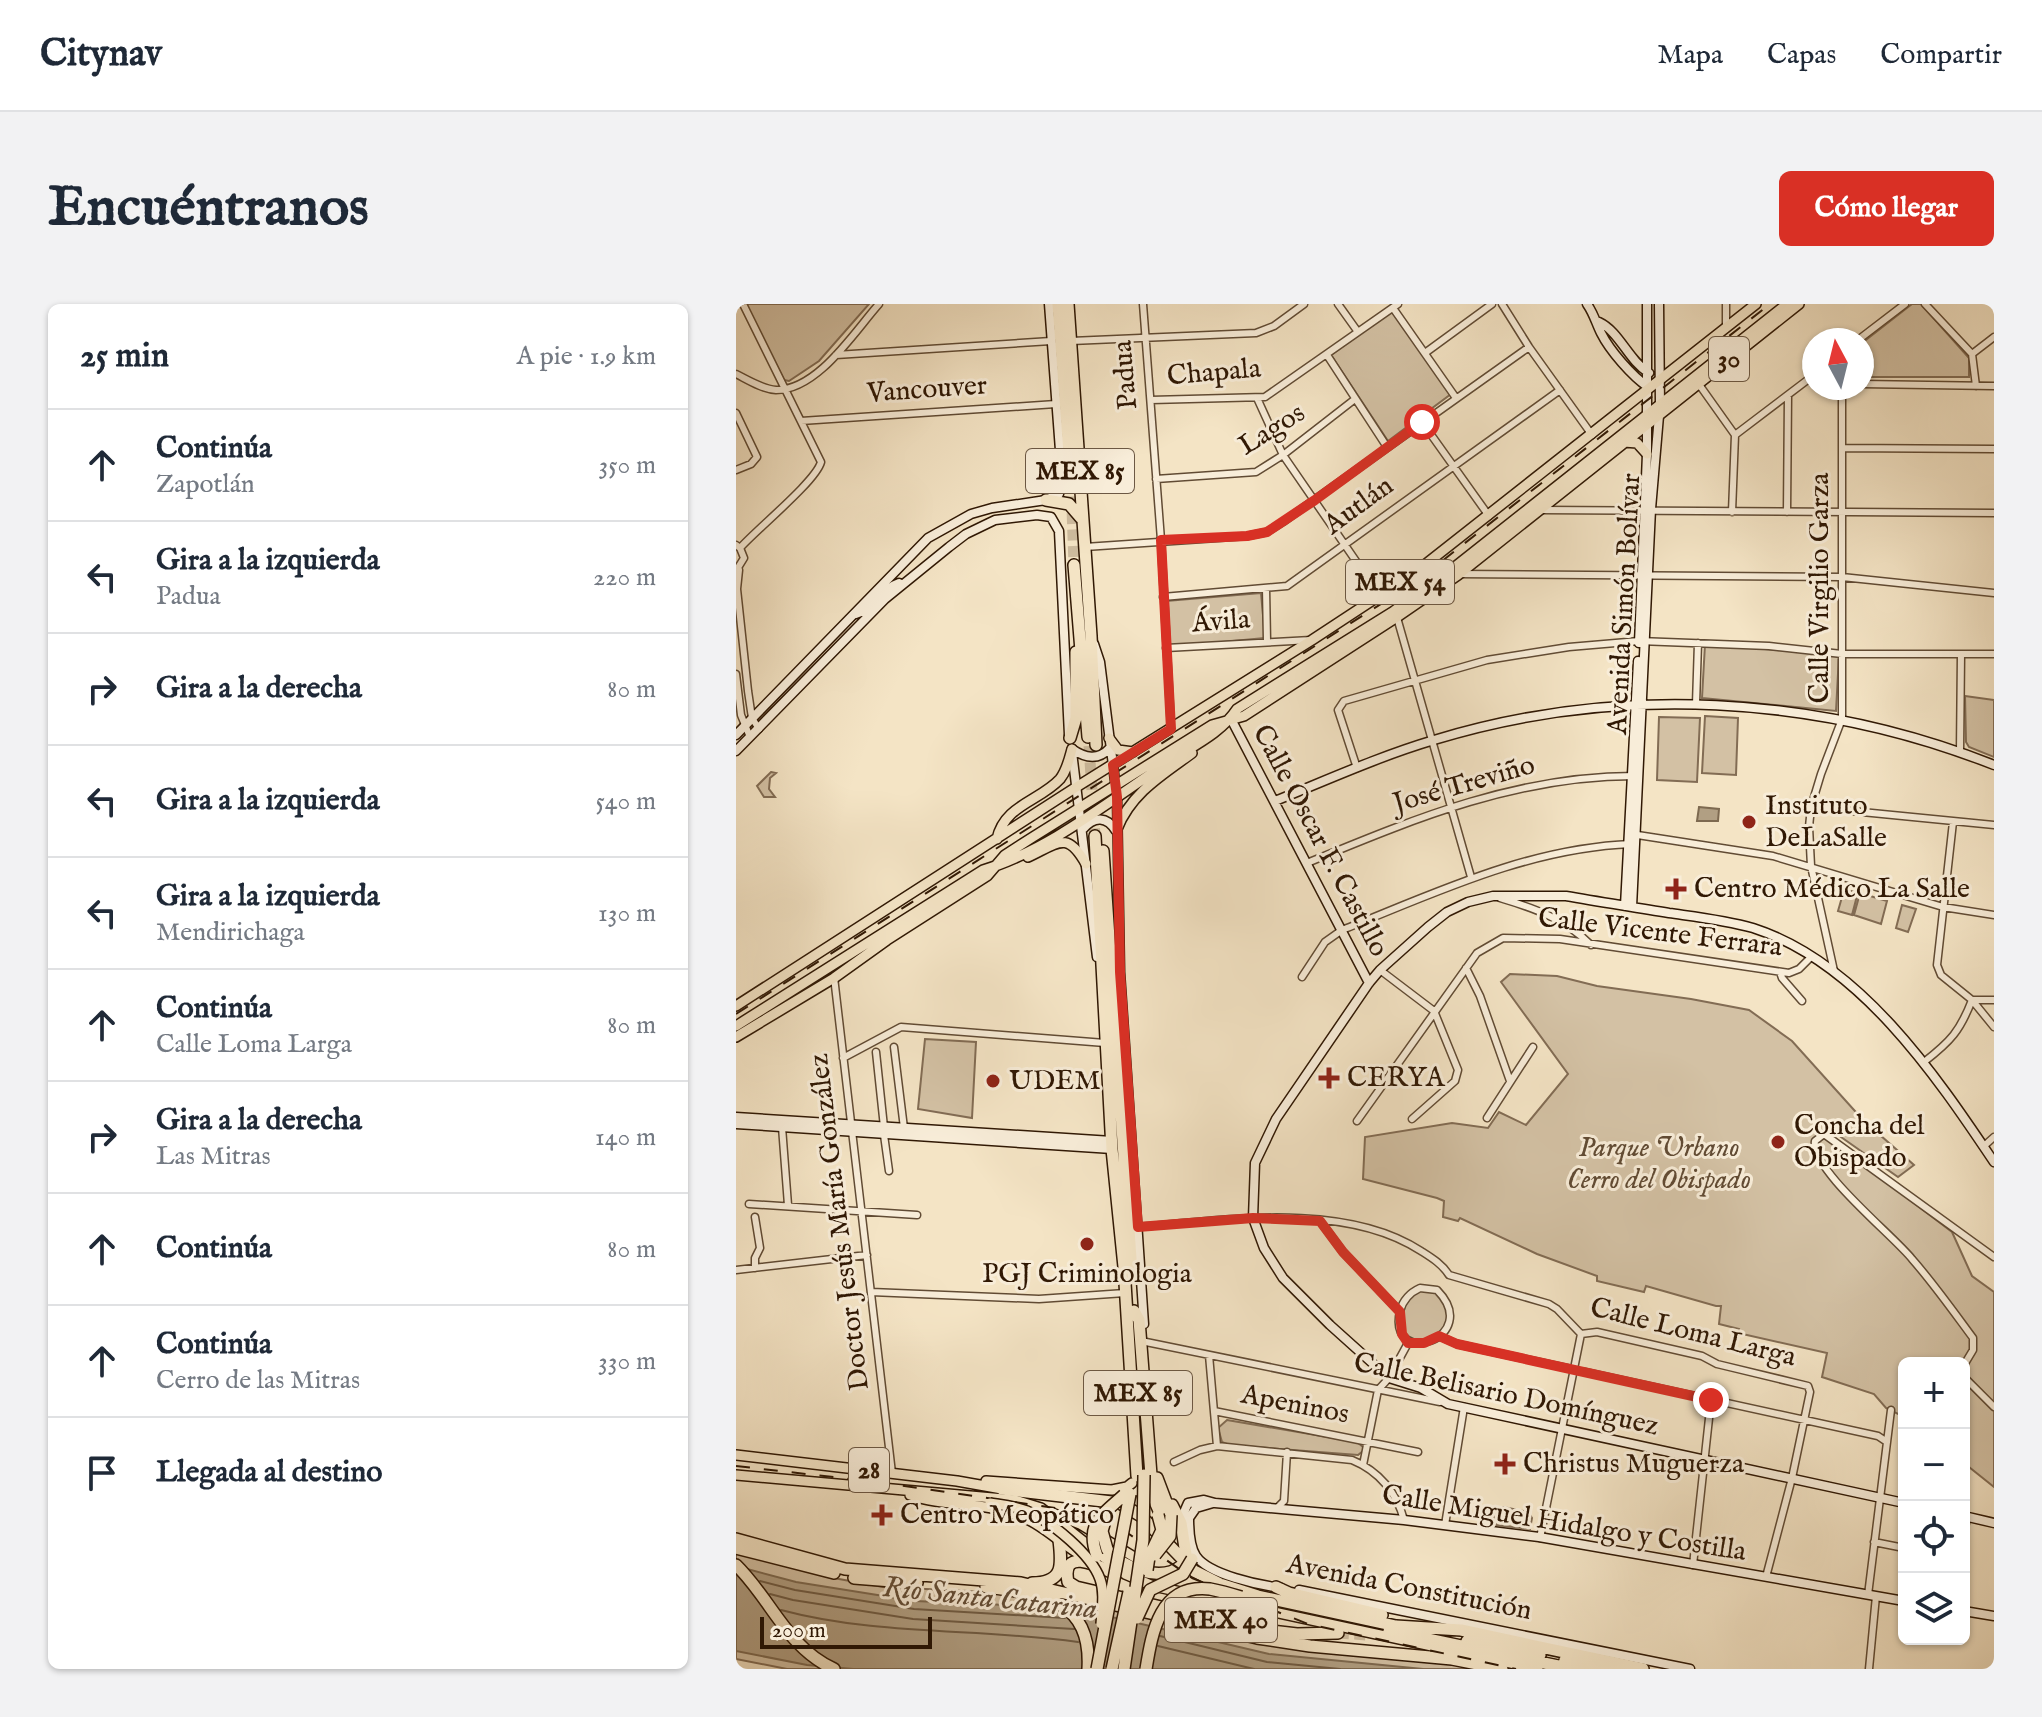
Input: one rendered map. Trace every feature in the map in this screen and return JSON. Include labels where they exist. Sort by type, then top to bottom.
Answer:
[{"type":"highway","name":"MEX 85","points":[[1061,304],[1071,341],[1084,522],[1091,636],[1092,746],[1074,565]]},
{"type":"highway","name":"MEX 85","points":[[1061,304],[1071,480]]},
{"type":"highway","points":[[1053,363],[1061,304]]},
{"type":"highway","points":[[1046,500],[1069,504],[1084,522]]},
{"type":"highway","points":[[1071,744],[1076,718],[1075,665],[1079,624]]},
{"type":"highway","name":"MEX 85","points":[[1112,1669],[1136,1542],[1133,1485],[1134,1311],[1099,835],[1105,1043],[1125,1293],[1135,1458],[1133,1485],[1143,1540],[1124,1669]]},
{"type":"highway","points":[[1134,1311],[1139,1320],[1156,1504],[1185,1561],[1204,1578],[1258,1596],[1396,1626],[1461,1630],[1643,1669]]},
{"type":"highway","points":[[1144,1324],[1146,1414]]},
{"type":"highway","points":[[1144,1324],[1159,1487],[1171,1515],[1172,1526],[1170,1536],[1148,1566]]},
{"type":"highway","points":[[1137,1618],[1150,1590],[1183,1574],[1185,1561],[1181,1523],[1158,1471]]},
{"type":"highway","points":[[1122,1622],[1121,1586],[1092,1543],[1093,1530],[1102,1515],[1133,1485]]},
{"type":"highway","points":[[1097,1669],[1133,1485]]},
{"type":"highway","points":[[1002,1489],[1116,1495],[1142,1504],[1158,1515],[1162,1530],[1149,1557],[1129,1646]]},
{"type":"highway","name":"28","points":[[1002,1489],[1120,1503],[1141,1516],[1185,1561]]},
{"type":"highway","name":"MEX 40","points":[[736,1539],[845,1569],[1054,1591],[1310,1646],[1452,1659],[1502,1669]]},
{"type":"highway","points":[[1017,1587],[1045,1583],[1055,1577],[1062,1561],[1059,1540]]},
{"type":"highway","name":"MEX 40","points":[[736,1548],[870,1581],[1017,1587],[1046,1596],[1056,1600],[1072,1614],[1082,1631],[1087,1646],[1088,1669]]},
{"type":"highway","points":[[1099,1556],[1154,1573],[1185,1561]]},
{"type":"highway","name":"Avenida Constitución","points":[[1099,1556],[1069,1565],[1066,1572],[1068,1582],[1076,1587],[1255,1629],[1297,1634],[1338,1633]]},
{"type":"highway","points":[[736,1565],[759,1590],[789,1636],[815,1659],[832,1669]]},
{"type":"highway","points":[[1276,1587],[1289,1593],[1429,1628]]},
{"type":"highway","points":[[1146,1669],[1156,1620],[1168,1603],[1178,1595],[1208,1589],[1461,1648],[1573,1669]]},
{"type":"highway","points":[[1196,1614],[1222,1629],[1255,1629]]},
{"type":"highway","name":"Avenida Constitución","points":[[1467,1641],[1607,1669]]},
{"type":"main road","name":"30","points":[[1648,387],[1756,304]]},
{"type":"main road","name":"30","points":[[1648,418],[1786,308],[1799,304]]},
{"type":"main road","name":"30","points":[[1660,409],[1698,383],[1786,308]]},
{"type":"main road","name":"MEX 54","points":[[736,1006],[1380,596],[1489,516],[1648,387]]},
{"type":"main road","name":"MEX 54","points":[[1536,508],[1621,444],[1648,418]]},
{"type":"main road","name":"MEX 54","points":[[736,1037],[834,978],[987,876],[1005,855],[1212,725],[1244,716],[1396,614],[1455,572],[1648,418]]},
{"type":"main road","points":[[1621,444],[1637,443],[1647,454]]},
{"type":"main road","name":"MEX 54","points":[[1232,721],[1237,709],[1396,614]]},
{"type":"main road","points":[[1117,830],[1132,801],[1156,774],[1232,721]]},
{"type":"main road","points":[[1110,743],[1118,750],[1133,752]]},
{"type":"main road","points":[[997,839],[1004,820],[1012,812],[1062,776],[1071,744]]},
{"type":"main road","points":[[1136,773],[1156,774]]},
{"type":"main road","name":"MEX 54","points":[[736,1026],[983,870],[1006,863],[1082,825],[1117,797],[1156,774]]},
{"type":"main road","points":[[962,891],[1058,843],[1074,845],[1086,864]]},
{"type":"main road","name":"28","points":[[736,1455],[867,1469],[1002,1489]]},
{"type":"main road","points":[[794,1480],[805,1476],[857,1482],[867,1469]]},
{"type":"main road","name":"28","points":[[736,1475],[922,1492]]},
{"type":"main road","points":[[968,1482],[1102,1490],[1133,1485]]},
{"type":"main road","points":[[900,1491],[923,1499],[1009,1511],[1059,1540],[1099,1556]]},
{"type":"main road","points":[[922,1492],[1016,1507],[1035,1515],[1063,1535],[1089,1559],[1103,1591],[1100,1654]]},
{"type":"main road","name":"Avenida Constitución","points":[[922,1492],[1001,1497],[1041,1508],[1125,1574],[1153,1586],[1538,1669]]},
{"type":"main road","points":[[1041,1508],[1080,1524],[1157,1570],[1185,1561]]},
{"type":"main road","points":[[1122,1563],[1198,1597]]},
{"type":"street","points":[[743,304],[821,465],[806,484],[738,547],[744,558],[737,570],[737,589],[752,718],[759,729]]},
{"type":"street","points":[[736,374],[763,387],[785,389],[811,378],[836,355],[879,304]]},
{"type":"street","points":[[736,735],[928,538],[971,514],[1046,500],[1059,494],[1062,486],[1051,341],[1061,304]]},
{"type":"street","name":"Padua","points":[[1143,304],[1161,540],[1171,729]]},
{"type":"street","points":[[1071,341],[1256,333],[1274,326],[1304,304]]},
{"type":"street","points":[[1338,304],[1358,332]]},
{"type":"street","points":[[1425,353],[1492,304]]},
{"type":"street","points":[[1502,304],[1592,435]]},
{"type":"street","points":[[1587,304],[1599,322],[1600,332],[1635,377],[1648,387]]},
{"type":"street","name":"Avenida Simón Bolívar","points":[[1647,304],[1648,509]]},
{"type":"street","name":"Avenida Simón Bolívar","points":[[1629,906],[1648,509],[1660,409],[1659,304]]},
{"type":"street","points":[[1726,304],[1726,329]]},
{"type":"street","points":[[1874,328],[1905,304]]},
{"type":"street","points":[[1925,304],[1972,354],[1976,386]]},
{"type":"street","points":[[1395,306],[1456,398]]},
{"type":"street","name":"Chapala","points":[[1151,400],[1257,398],[1272,393],[1395,306]]},
{"type":"street","points":[[1599,322],[1608,326],[1639,367],[1660,378]]},
{"type":"street","points":[[1972,354],[1994,337]]},
{"type":"street","points":[[836,355],[1051,341]]},
{"type":"street","points":[[1085,547],[1257,535],[1315,500],[1529,347]]},
{"type":"street","points":[[1327,355],[1387,447]]},
{"type":"street","points":[[1698,383],[1735,435],[1732,512]]},
{"type":"street","points":[[1735,435],[1802,384]]},
{"type":"street","points":[[1874,384],[1994,386]]},
{"type":"street","name":"Autlán","points":[[1163,597],[1287,586],[1560,390]]},
{"type":"street","points":[[1787,512],[1788,395]]},
{"type":"street","points":[[1257,398],[1283,455],[1380,596]]},
{"type":"street","name":"Lagos","points":[[1156,479],[1256,472],[1355,399]]},
{"type":"street","name":"Calle Virgilio Garza","points":[[1834,971],[1811,866],[1811,807],[1842,719],[1842,400]]},
{"type":"street","name":"Vancouver","points":[[801,421],[1056,404]]},
{"type":"street","points":[[736,413],[757,457],[751,464],[736,470]]},
{"type":"street","points":[[1422,422],[1489,516]]},
{"type":"street","points":[[1842,448],[1994,449]]},
{"type":"street","points":[[736,751],[904,582],[975,529],[1020,510],[1020,504]]},
{"type":"street","points":[[1536,508],[1994,513]]},
{"type":"street","points":[[995,520],[1047,516],[1054,520],[1059,531],[1071,744],[1101,973]]},
{"type":"street","points":[[944,528],[943,540],[949,547]]},
{"type":"street","points":[[904,582],[905,570],[926,546],[928,538]]},
{"type":"street","points":[[1455,572],[1842,577],[1994,593]]},
{"type":"street","points":[[853,615],[864,612],[887,588],[904,582]]},
{"type":"street","points":[[1266,588],[1267,641]]},
{"type":"street","points":[[1396,614],[1471,877]]},
{"type":"street","name":"MEX 85","points":[[1091,636],[1100,662],[1117,797],[1120,972],[1144,1324]]},
{"type":"street","name":"Ávila","points":[[1166,648],[1312,640]]},
{"type":"street","name":"Ávila","points":[[1280,641],[1292,653]]},
{"type":"street","points":[[1357,768],[1338,710],[1344,701],[1415,679],[1519,654],[1642,642],[1769,646],[1842,654],[1994,654]]},
{"type":"street","points":[[1696,704],[1698,643]]},
{"type":"street","points":[[1960,751],[1961,654]]},
{"type":"street","points":[[736,674],[744,727],[750,737]]},
{"type":"street","points":[[1275,801],[1433,740],[1540,716],[1638,705],[1759,707],[1842,719],[1909,735],[1994,765]]},
{"type":"street","name":"Calle Oscar F. Castillo","points":[[1232,721],[1369,983]]},
{"type":"street","points":[[1071,744],[1080,755],[1094,757],[1110,743]]},
{"type":"street","name":"José Treviño","points":[[1307,863],[1408,821],[1503,792],[1552,782],[1635,776]]},
{"type":"street","points":[[1811,807],[1994,825]]},
{"type":"street","points":[[1082,825],[1102,819],[1117,830]]},
{"type":"street","points":[[1953,822],[1937,965],[1947,981],[1972,1000],[1994,1027]]},
{"type":"street","points":[[1302,977],[1325,942],[1342,930],[1471,877],[1573,850],[1631,839],[1759,854],[1811,866],[1943,907],[1994,915]]},
{"type":"street","points":[[1493,896],[1562,921],[1591,945]]},
{"type":"street","points":[[1448,1404],[1421,1388],[1389,1378],[1283,1278],[1264,1248],[1253,1218],[1255,1163],[1276,1119],[1369,983],[1447,912],[1468,902],[1493,896],[1566,896],[1730,922],[1785,941],[1834,971],[1924,1062],[1994,1162]]},
{"type":"street","name":"Calle Vicente Ferrara","points":[[1357,1121],[1477,953],[1503,938],[1560,939],[1780,972],[1793,972],[1812,956]]},
{"type":"street","name":"Doctor Jesús María González","points":[[832,965],[892,1473]]},
{"type":"street","points":[[1466,968],[1480,996],[1510,1081]]},
{"type":"street","points":[[1380,970],[1434,1011],[1454,1056],[1458,1077],[1412,1119]]},
{"type":"street","points":[[1780,972],[1802,1001]]},
{"type":"street","points":[[1972,1000],[1994,1000]]},
{"type":"street","points":[[1924,1062],[1950,1042],[1961,1028],[1972,1000]]},
{"type":"street","points":[[843,1058],[901,1027],[1105,1043]]},
{"type":"street","points":[[894,1047],[904,1128]]},
{"type":"street","points":[[1487,1118],[1533,1047]]},
{"type":"street","points":[[876,1052],[889,1171]]},
{"type":"street","points":[[736,1117],[782,1127],[851,1129]]},
{"type":"street","points":[[736,1124],[763,1123],[1112,1145]]},
{"type":"street","points":[[782,1127],[788,1205]]},
{"type":"street","points":[[884,1131],[904,1128],[1008,1138]]},
{"type":"street","points":[[1969,1357],[1973,1350],[1973,1338],[1910,1256],[1872,1220],[1818,1157],[1815,1141],[1824,1134],[1994,1257]]},
{"type":"street","points":[[1984,1146],[1994,1137]]},
{"type":"street","points":[[749,1204],[917,1215]]},
{"type":"street","points":[[755,1217],[760,1248],[755,1258],[755,1268]]},
{"type":"street","name":"Calle Loma Larga","points":[[1138,1227],[1253,1218],[1353,1223],[1405,1241],[1440,1263],[1449,1275],[1549,1304],[1581,1334],[1597,1332],[1802,1383],[1808,1386],[1810,1392],[1803,1420]]},
{"type":"street","points":[[1320,1221],[1343,1252],[1400,1312]]},
{"type":"street","points":[[736,1270],[867,1255]]},
{"type":"street","points":[[1437,1290],[1449,1275]]},
{"type":"street","points":[[1420,1288],[1437,1290],[1448,1302],[1449,1325],[1439,1336],[1424,1343],[1408,1343],[1402,1334],[1400,1312],[1404,1301],[1420,1288]]},
{"type":"street","points":[[871,1292],[1039,1299],[1125,1293]]},
{"type":"street","points":[[1540,1538],[1581,1334]]},
{"type":"street","points":[[1439,1336],[1457,1344],[1878,1436],[1887,1442]]},
{"type":"street","name":"Calle Belisario Domínguez","points":[[1146,1342],[1563,1428],[1898,1502]]},
{"type":"street","points":[[1363,1465],[1378,1390],[1389,1378],[1408,1343]]},
{"type":"street","points":[[1209,1355],[1217,1446]]},
{"type":"street","points":[[1970,1383],[1994,1407]]},
{"type":"street","points":[[1693,1565],[1711,1400]]},
{"type":"street","points":[[1445,1525],[1464,1407]]},
{"type":"street","points":[[1869,1669],[1874,1542],[1891,1410]]},
{"type":"street","name":"Apeninos","points":[[1214,1411],[1418,1452]]},
{"type":"street","points":[[1766,1577],[1792,1478],[1803,1420]]},
{"type":"street","points":[[1174,1462],[1217,1446],[1331,1456],[1363,1465],[1392,1491],[1404,1520]]},
{"type":"street","points":[[1274,1508],[1284,1501],[1287,1452]]},
{"type":"street","points":[[1181,1523],[1183,1510],[1190,1502],[1204,1500],[1215,1503]]},
{"type":"street","points":[[1185,1561],[1190,1515],[1196,1508],[1215,1503]]},
{"type":"street","name":"Calle Miguel Hidalgo y Costilla","points":[[1215,1503],[1404,1520],[1540,1538],[1898,1600]]},
{"type":"street","points":[[1970,1518],[1994,1523]]},
{"type":"street","points":[[1874,1542],[1898,1547]]},
{"type":"street","name":"Avenida Constitución","points":[[1185,1561],[1276,1587],[1690,1669]]},
{"type":"street","points":[[1970,1612],[1994,1616]]},
{"type":"green space","points":[[745,304],[869,304],[819,361],[789,381],[784,380]]},
{"type":"green space","points":[[1912,304],[1921,304],[1969,358],[1969,377],[1874,377],[1874,334]]},
{"type":"green space","points":[[1393,310],[1451,394],[1388,441],[1331,355]]},
{"type":"green space","points":[[1261,593],[1265,638],[1168,647],[1166,601]]},
{"type":"green space","points":[[1705,644],[1839,655],[1836,711],[1702,698]]},
{"type":"green space","points":[[1965,696],[1994,700],[1994,757],[1969,747],[1966,742]]},
{"type":"green space","points":[[1705,716],[1738,718],[1736,775],[1702,773]]},
{"type":"green space","points":[[1659,717],[1700,718],[1697,782],[1657,780]]},
{"type":"green space","points":[[771,772],[776,773],[770,778],[769,789],[775,797],[764,797],[757,786]]},
{"type":"green space","points":[[1844,890],[1858,892],[1852,915],[1838,911]]},
{"type":"green space","points":[[1860,893],[1887,901],[1881,924],[1854,915]]},
{"type":"green space","points":[[1902,905],[1916,909],[1908,932],[1896,928]]},
{"type":"green space","name":"Parque Urbano Cerro del Obispado","points":[[1510,974],[1557,976],[1597,986],[1749,1010],[1792,1041],[1863,1120],[1914,1165],[1898,1177],[1821,1123],[1826,1128],[1821,1132],[1952,1232],[1972,1276],[1994,1292],[1994,1487],[1970,1468],[1970,1357],[1898,1357],[1898,1414],[1886,1408],[1874,1394],[1822,1377],[1827,1353],[1738,1333],[1739,1329],[1719,1324],[1721,1306],[1646,1286],[1644,1292],[1597,1281],[1597,1276],[1537,1254],[1460,1218],[1458,1221],[1443,1217],[1444,1201],[1363,1179],[1365,1137],[1452,1123],[1488,1128],[1499,1112],[1526,1125],[1568,1074],[1501,982]]},
{"type":"green space","points":[[925,1039],[976,1042],[972,1118],[918,1109]]},
{"type":"green space","points":[[1437,1290],[1451,1317],[1439,1336],[1408,1343],[1401,1322],[1404,1304],[1413,1291]]},
{"type":"green space","points":[[1227,1420],[1357,1442],[1363,1451],[1358,1455],[1229,1445],[1222,1442],[1218,1428]]},
{"type":"green space","points":[[1503,1507],[1528,1512],[1532,1518],[1530,1529],[1496,1525],[1493,1514]]},
{"type":"green space","name":"Río Santa Catarina","points":[[736,1552],[828,1577],[883,1587],[1069,1601],[1350,1652],[1492,1669],[787,1669],[736,1659]]},
{"type":"water","points":[[1699,807],[1719,809],[1718,821],[1697,821]]},
{"type":"water","name":"Río Santa Catarina","points":[[736,1566],[796,1582],[915,1601],[1049,1607],[1099,1614],[1269,1654],[1423,1669],[853,1669],[807,1665],[736,1651]]},
{"type":"tunnel","points":[[1071,480],[1074,565]]},
{"type":"tunnel","points":[[1089,746],[1095,836]]},
{"type":"tunnel","points":[[1338,1633],[1367,1635]]},
{"type":"railway","points":[[736,1014],[1414,583],[1770,304]]},
{"type":"railway","points":[[736,1466],[877,1482],[1090,1513],[1129,1534],[1192,1578],[1308,1624],[1516,1669]]},
{"type":"place","name":"Instituto DeLaSalle","points":[[1749,822]]},
{"type":"place","name":"Centro Médico La Salle","points":[[1676,889]]},
{"type":"place","name":"CERYA","points":[[1329,1078]]},
{"type":"place","name":"UDEM","points":[[993,1081]]},
{"type":"place","name":"Concha del Obispado","points":[[1778,1142]]},
{"type":"place","name":"PGJ Criminologia","points":[[1087,1244]]},
{"type":"place","name":"Christus Muguerza","points":[[1505,1464]]},
{"type":"place","name":"Centro Meopático","points":[[882,1515]]},
{"type":"route","points":[[1422,422],[1267,532],[1247,536],[1161,540],[1171,729],[1113,765],[1117,797],[1120,972],[1138,1227],[1253,1218],[1320,1221],[1343,1252],[1400,1312],[1402,1334],[1408,1343],[1430,1342],[1439,1336],[1457,1344],[1711,1400]]}]
